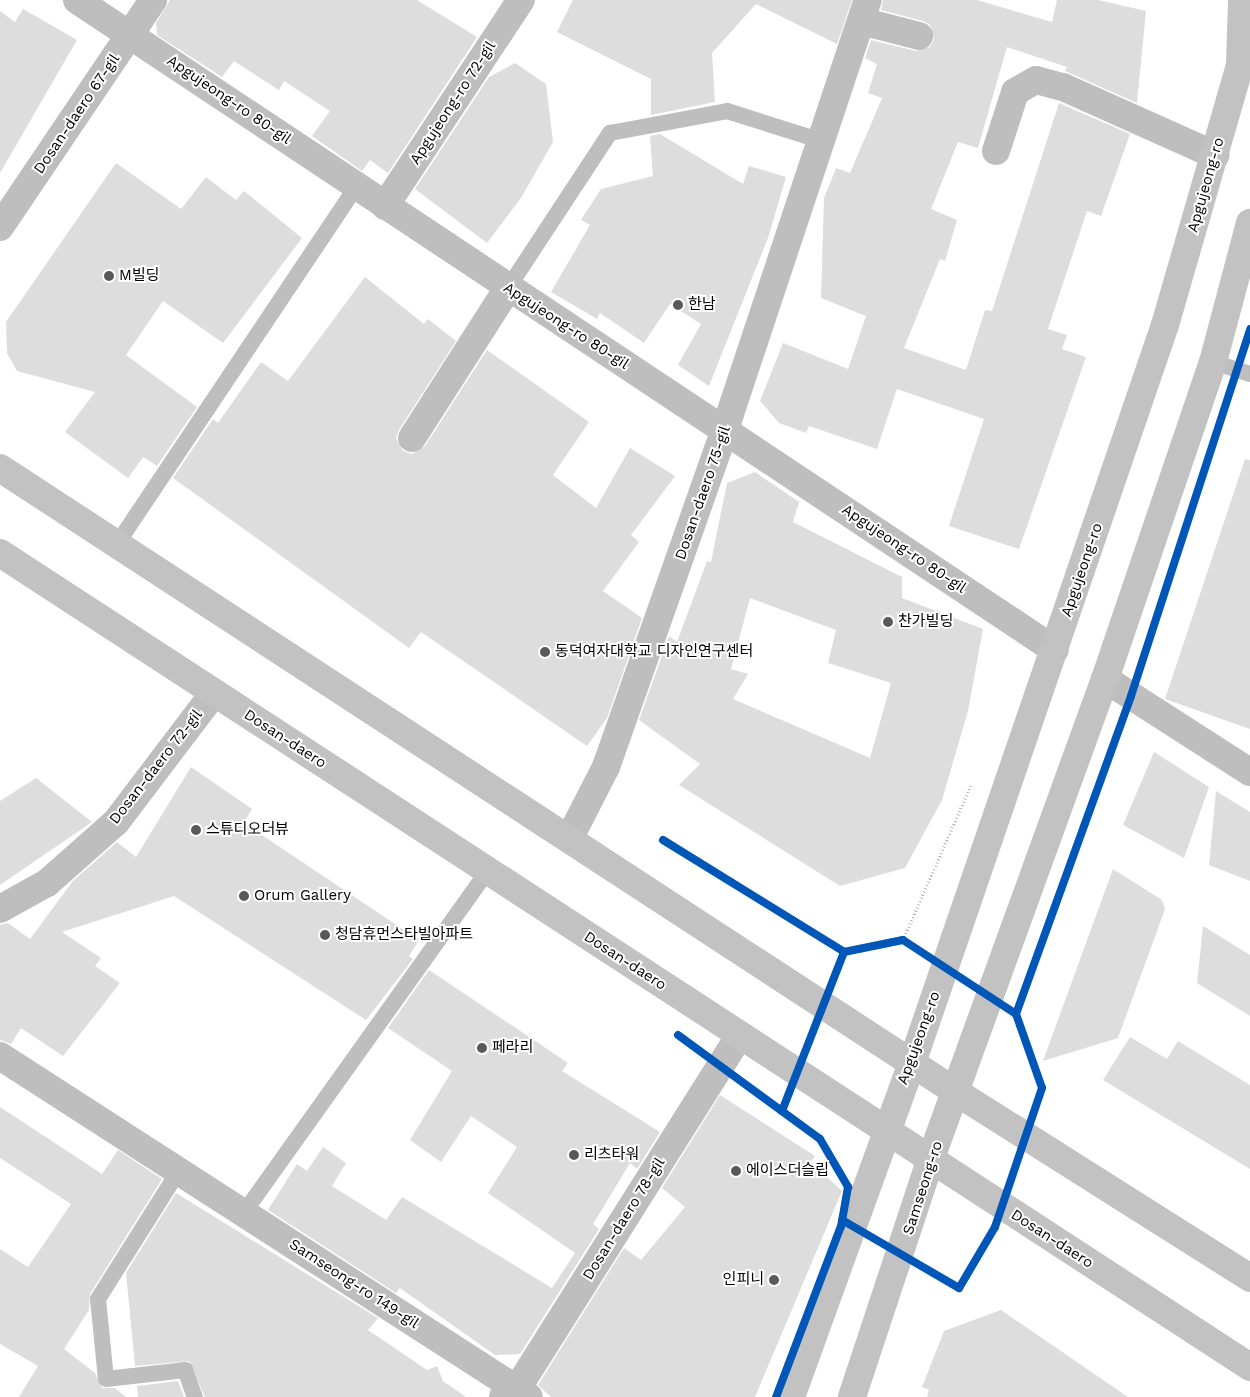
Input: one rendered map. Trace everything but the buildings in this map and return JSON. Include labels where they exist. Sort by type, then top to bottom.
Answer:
[{"type":"main road","name":"Apgujeong-ro","points":[[884,1130],[912,1063],[1055,650],[1165,324],[1240,65],[1242,0]]},
{"type":"main road","points":[[956,1092],[1105,680],[1213,362],[1250,223]]},
{"type":"main road","points":[[0,468],[956,1092],[1250,1278]]},
{"type":"main road","name":"Dosan-daero","points":[[0,553],[1250,1367]]},
{"type":"main road","name":"Samseong-ro","points":[[852,1397],[931,1158],[956,1092]]},
{"type":"main road","points":[[791,1397],[884,1130]]},
{"type":"street","name":"Apgujeong-ro 80-gil","points":[[77,0],[1055,650]]},
{"type":"street","name":"Dosan-daero 67-gil","points":[[0,227],[153,0]]},
{"type":"street","name":"Apgujeong-ro 72-gil","points":[[385,206],[521,0]]},
{"type":"street","points":[[865,11],[919,36]]},
{"type":"street","name":"Dosan-daero 75-gil","points":[[569,839],[606,767],[725,429],[865,11]]},
{"type":"street","points":[[996,151],[1015,92],[1036,80],[1063,87],[1215,155]]},
{"type":"street","points":[[412,438],[508,288]]},
{"type":"street","points":[[1105,680],[1250,772]]},
{"type":"street","name":"Dosan-daero 72-gil","points":[[0,909],[47,883],[116,822],[214,693]]},
{"type":"street","name":"Dosan-daero 78-gil","points":[[517,1394],[739,1036]]},
{"type":"street","name":"Samseong-ro 149-gil","points":[[0,1056],[517,1394]]},
{"type":"lane","points":[[508,288],[610,133],[727,111],[822,141]]},
{"type":"lane","points":[[117,544],[357,186]]},
{"type":"lane","points":[[1213,362],[1250,374]]},
{"type":"lane","points":[[243,1214],[488,871]]},
{"type":"lane","points":[[178,1172],[98,1300],[106,1379],[185,1370],[194,1397]]},
{"type":"path","points":[[903,940],[973,780]]},
{"type":"path","points":[[894,942],[903,940],[944,967]]},
{"type":"cycle path","points":[[1016,1014],[1131,696],[1250,329]]},
{"type":"cycle path","points":[[663,840],[844,952],[903,940],[1016,1014],[1042,1088],[995,1227],[959,1288],[842,1220]]},
{"type":"cycle path","points":[[782,1111],[844,952]]},
{"type":"cycle path","points":[[678,1035],[820,1139],[848,1187],[841,1226],[776,1397]]},
{"type":"place","name":"M빌딩","points":[[109,276]]},
{"type":"place","name":"한남","points":[[678,305]]},
{"type":"place","name":"찬가빌딩","points":[[888,622]]},
{"type":"place","name":"동덕여자대학교 디자인연구센터","points":[[545,652]]},
{"type":"place","name":"스튜디오더뷰","points":[[196,830]]},
{"type":"place","name":"Orum Gallery","points":[[244,896]]},
{"type":"place","name":"청담휴먼스타빌아파트","points":[[325,935]]},
{"type":"place","name":"페라리","points":[[482,1048]]},
{"type":"place","name":"리츠타워","points":[[574,1155]]},
{"type":"place","name":"에이스더슬립","points":[[736,1171]]},
{"type":"place","name":"인피니","points":[[774,1280]]}]
